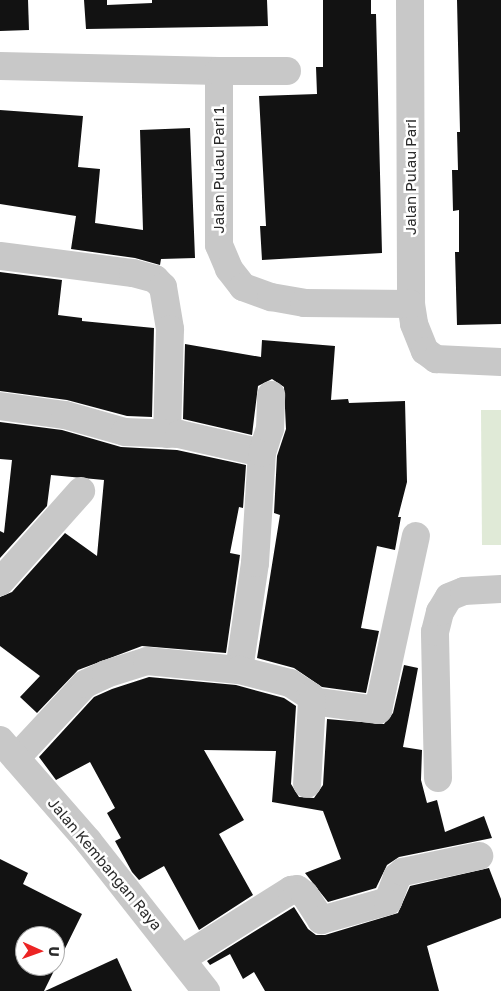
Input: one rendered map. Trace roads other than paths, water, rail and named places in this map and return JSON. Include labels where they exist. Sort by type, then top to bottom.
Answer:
[{"type":"street","name":"Jalan Pulau Pari","points":[[410,0],[404,304],[425,351],[436,359],[501,362]]},
{"type":"street","points":[[0,66],[287,71]]},
{"type":"street","name":"Jalan Pulau Pari 1","points":[[219,71],[219,245],[229,269],[243,287],[271,297],[304,303],[404,304]]},
{"type":"street","points":[[0,256],[133,274],[155,279],[164,287],[170,329],[167,434]]},
{"type":"street","points":[[240,670],[255,563],[262,453],[270,429],[271,395]]},
{"type":"street","points":[[0,406],[65,415],[125,432],[167,434],[262,453]]},
{"type":"street","points":[[0,582],[82,491]]},
{"type":"street","points":[[8,749],[85,684],[106,674],[147,661],[240,670],[290,683],[312,701],[378,710],[416,536]]},
{"type":"street","points":[[438,778],[435,632],[440,612],[449,597],[464,591],[501,589]]},
{"type":"street","points":[[306,784],[312,701]]},
{"type":"street","name":"Jalan Kembangan Raya","points":[[8,749],[183,958],[206,991]]},
{"type":"street","points":[[183,958],[291,890],[297,889],[305,895],[321,920],[388,901],[397,877],[403,872],[479,856]]}]
